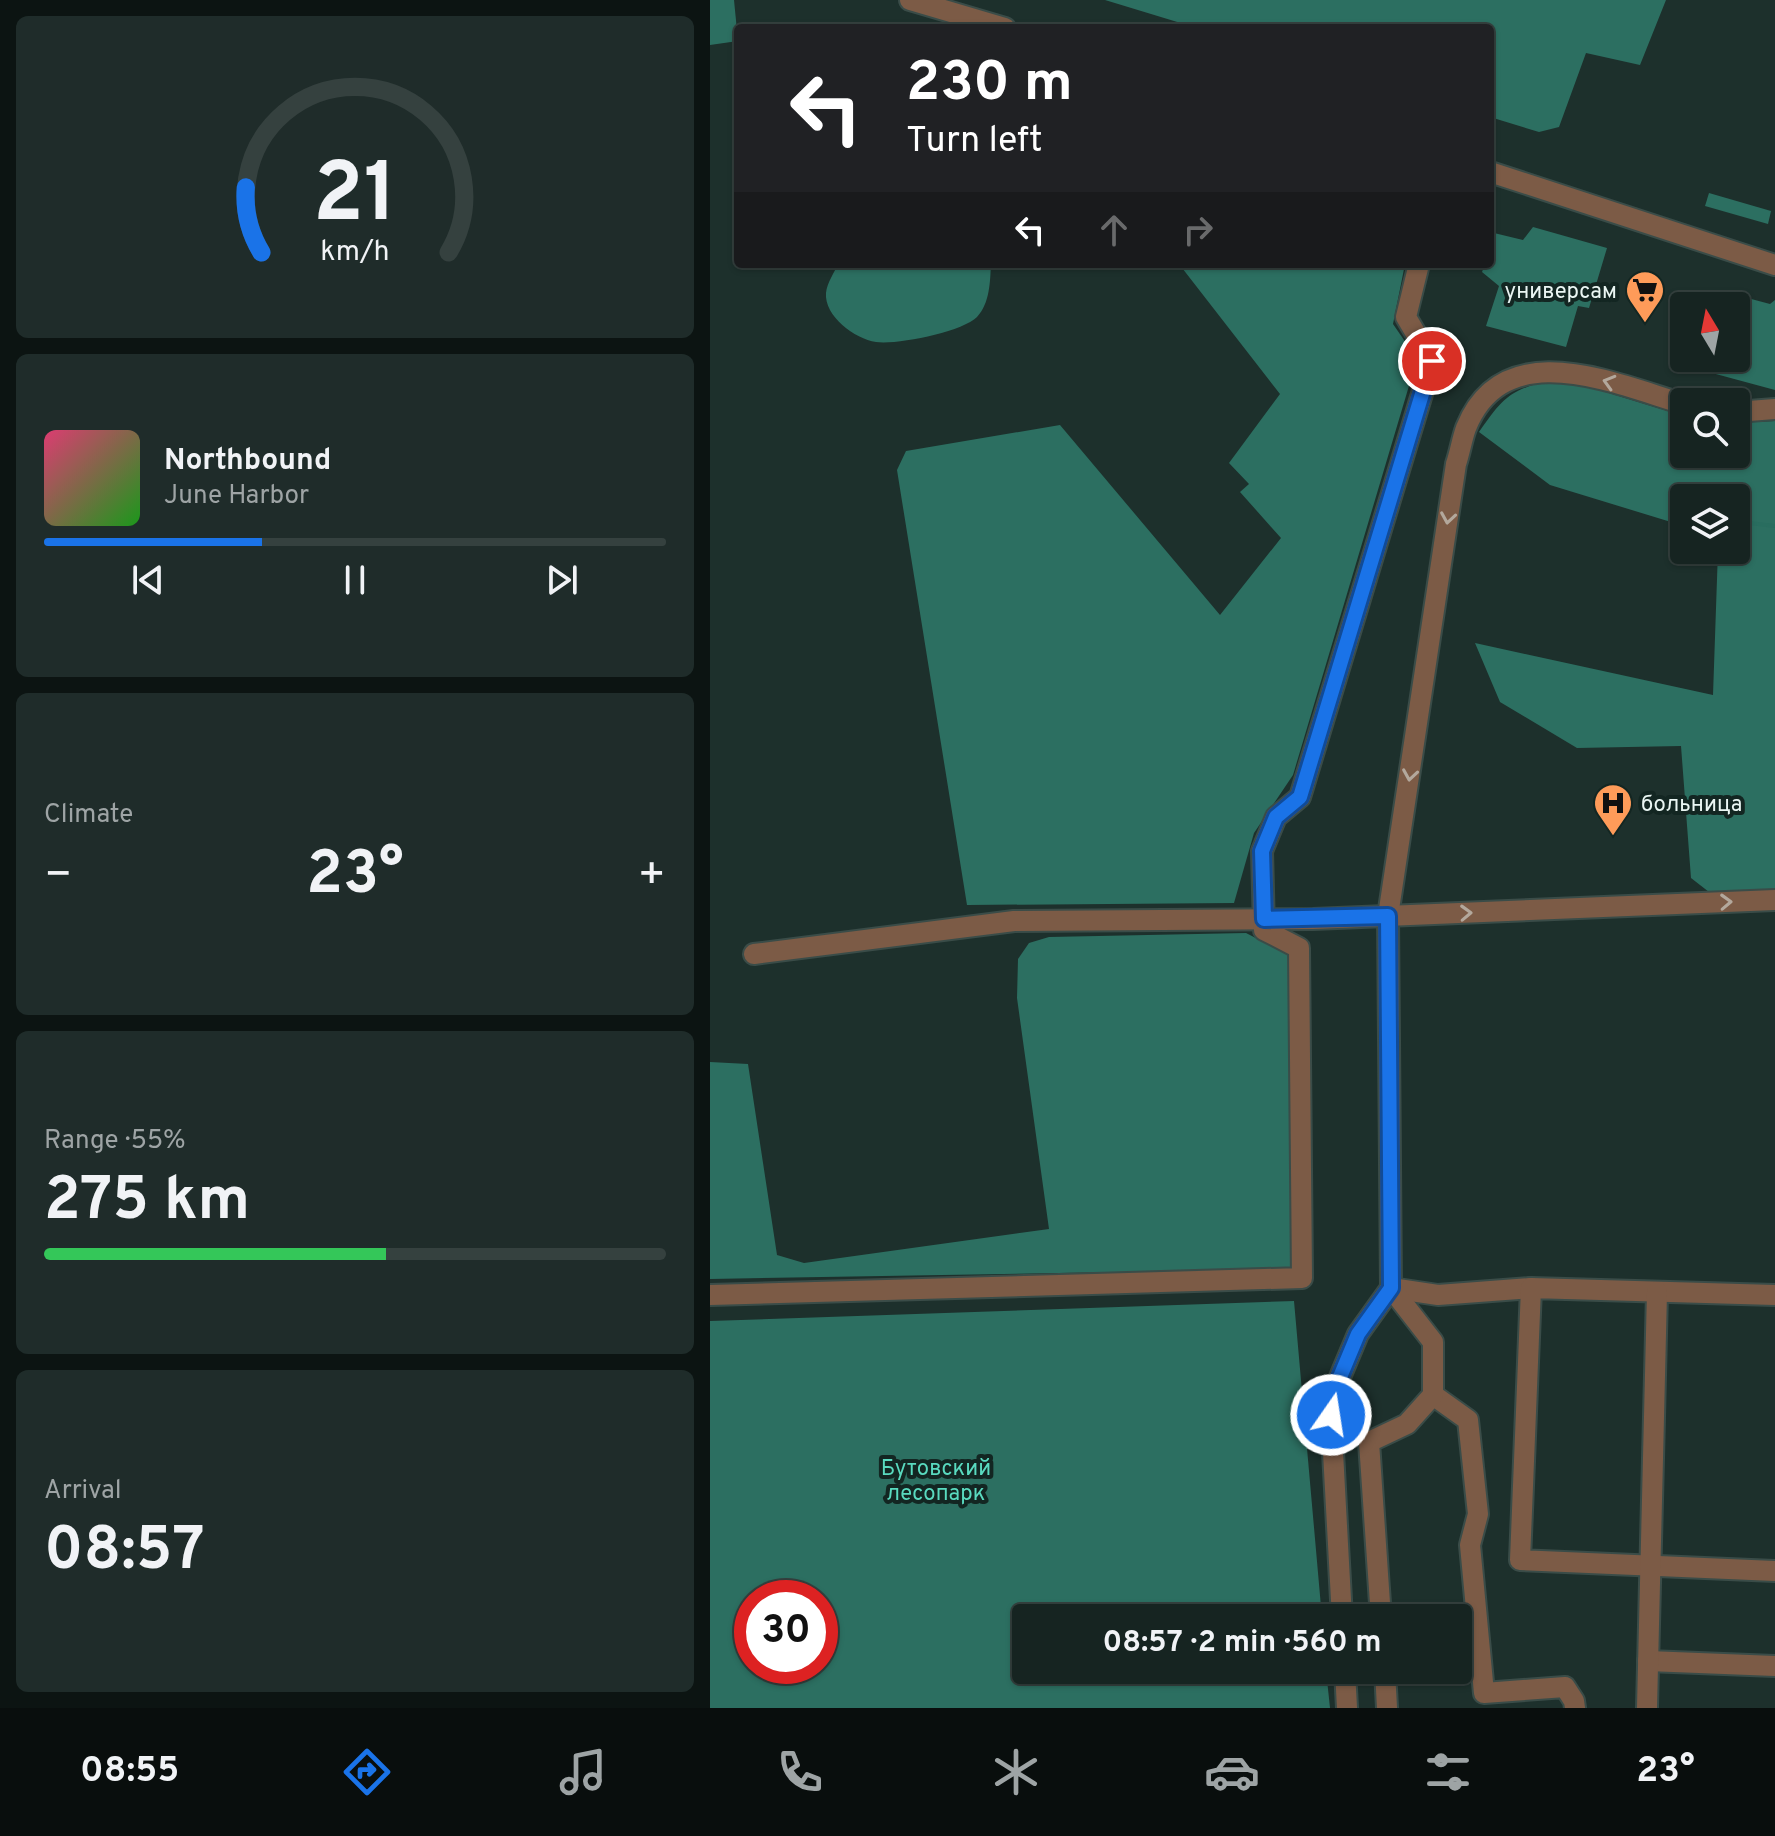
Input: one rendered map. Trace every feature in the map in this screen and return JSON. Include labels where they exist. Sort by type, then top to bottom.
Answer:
[{"type":"street","points":[[910,0],[991,24]]},
{"type":"street","points":[[1494,173],[1775,265]]},
{"type":"street","points":[[710,1295],[1302,1278],[1299,948],[1264,930],[1262,851],[1276,817],[1300,797],[1432,361],[1406,317],[1418,268]]},
{"type":"street","points":[[1341,1604],[1331,1415],[1340,1377],[1358,1334],[1391,1288],[1388,916],[1456,464],[1467,426],[1485,399],[1508,381],[1534,371],[1560,370],[1670,400]]},
{"type":"street","points":[[1750,411],[1775,409]]},
{"type":"street","points":[[754,954],[1014,921],[1388,916],[1775,900]]},
{"type":"street","points":[[1391,1288],[1438,1295],[1531,1288],[1775,1295]]},
{"type":"street","points":[[1380,1604],[1369,1442],[1407,1424],[1433,1395],[1433,1342],[1391,1288]]},
{"type":"street","points":[[1531,1288],[1520,1560],[1775,1571]]},
{"type":"street","points":[[1647,1708],[1657,1292]]},
{"type":"street","points":[[1433,1395],[1468,1420],[1478,1514],[1470,1545],[1484,1693],[1565,1687],[1575,1708]]},
{"type":"street","points":[[1648,1661],[1775,1666]]},
{"type":"street","points":[[1346,1684],[1347,1708]]},
{"type":"street","points":[[1386,1684],[1387,1708]]},
{"type":"green space","points":[[710,0],[734,0],[734,42],[710,45]]},
{"type":"green space","points":[[1105,0],[1666,0],[1640,65],[1586,53],[1559,127],[1539,132],[1494,118],[1494,24],[1184,24]]},
{"type":"green space","points":[[1709,193],[1771,211],[1768,224],[1705,206]]},
{"type":"green space","points":[[1533,227],[1607,248],[1589,308],[1578,306],[1566,347],[1486,326],[1499,286],[1482,272],[1484,268],[1494,268],[1494,233],[1523,240]]},
{"type":"green space","points":[[836,268],[991,268],[985,305],[969,323],[944,332],[886,342],[859,336],[835,318],[827,302],[829,282]]},
{"type":"green space","points":[[1182,268],[1404,268],[1393,324],[1417,359],[1293,775],[1254,833],[1234,903],[967,905],[897,470],[906,451],[1060,425],[1220,615],[1281,538],[1240,492],[1249,484],[1229,463],[1280,394]]},
{"type":"green space","points":[[1750,299],[1770,304],[1775,300],[1775,390],[1708,372],[1750,372]]},
{"type":"green space","points":[[1551,380],[1586,386],[1670,412],[1670,468],[1750,468],[1750,422],[1775,421],[1775,889],[1709,892],[1691,878],[1681,746],[1577,748],[1500,702],[1475,643],[1713,695],[1718,564],[1750,564],[1750,484],[1670,484],[1670,522],[1550,485],[1479,432],[1508,397]]},
{"type":"green space","points":[[1246,933],[1289,955],[1291,1269],[710,1279],[710,1062],[748,1064],[777,1255],[804,1263],[1049,1229],[1017,998],[1018,959],[1029,943],[1049,937]]},
{"type":"green space","name":"Бутовский лесопарк","points":[[1294,1301],[1321,1604],[1012,1604],[1012,1684],[1327,1684],[1330,1708],[710,1708],[710,1321]]},
{"type":"waterway","points":[[1750,523],[1775,526]]},
{"type":"place","name":"универсам","points":[[1645,324]]},
{"type":"place","name":"больница","points":[[1613,837]]},
{"type":"route","points":[[1331,1415],[1340,1377],[1358,1334],[1391,1288],[1388,916],[1264,919],[1262,851],[1276,817],[1300,797],[1432,361]]}]
